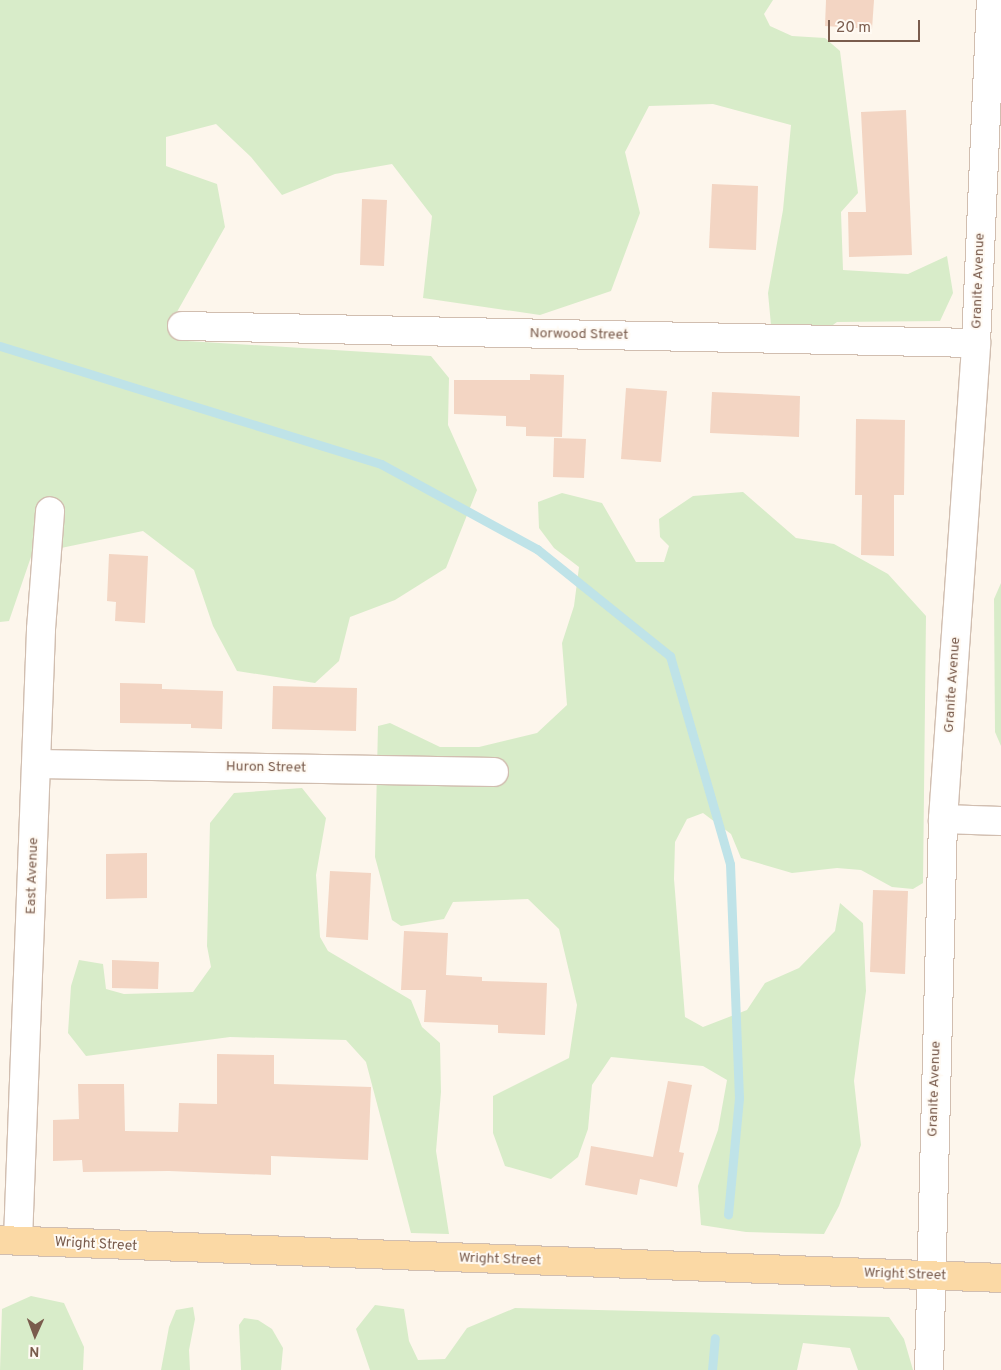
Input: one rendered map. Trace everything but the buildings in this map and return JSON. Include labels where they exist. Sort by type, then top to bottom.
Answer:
[{"type":"main road","name":"Wright Street","points":[[9,1240],[1001,1278]]},
{"type":"street","name":"Granite Avenue","points":[[929,1370],[929,1275],[944,819],[976,343],[991,0]]},
{"type":"street","name":"Norwood Street","points":[[182,326],[976,343]]},
{"type":"street","name":"East Avenue","points":[[9,1240],[38,764],[40,629],[50,511]]},
{"type":"street","name":"Huron Street","points":[[38,764],[494,772]]},
{"type":"street","points":[[944,819],[1001,821]]},
{"type":"green space","points":[[0,0],[773,0],[764,14],[770,26],[792,36],[825,38],[840,51],[858,193],[841,212],[843,270],[908,274],[947,256],[953,293],[940,321],[837,322],[822,333],[797,333],[771,325],[768,293],[783,210],[791,125],[713,104],[649,106],[625,152],[640,213],[611,291],[540,315],[423,298],[432,216],[392,164],[335,174],[282,195],[251,157],[216,124],[166,137],[166,166],[217,184],[225,227],[169,326],[187,341],[431,356],[449,378],[448,425],[477,490],[446,568],[395,600],[350,617],[339,661],[315,683],[237,671],[213,626],[194,570],[143,531],[32,554],[9,621],[0,622]]},
{"type":"green space","points":[[743,492],[796,538],[834,544],[888,574],[926,616],[923,883],[913,889],[892,887],[861,870],[837,868],[792,873],[741,858],[731,834],[703,813],[687,819],[675,842],[674,879],[685,1017],[703,1027],[747,1010],[765,983],[799,968],[835,931],[840,903],[863,923],[866,991],[854,1081],[861,1145],[839,1206],[824,1234],[746,1232],[701,1225],[698,1186],[718,1130],[727,1080],[703,1066],[611,1057],[592,1085],[588,1129],[578,1157],[551,1179],[505,1166],[493,1133],[493,1096],[569,1058],[577,1005],[559,929],[528,899],[453,902],[444,919],[401,926],[392,920],[375,857],[378,726],[390,723],[440,747],[479,747],[537,733],[567,705],[562,643],[574,606],[579,567],[554,548],[539,528],[538,502],[562,493],[602,503],[636,562],[664,562],[669,546],[660,537],[659,519],[693,496]]},
{"type":"green space","points":[[1001,583],[1001,746],[995,732],[994,599]]},
{"type":"green space","points":[[302,788],[326,818],[316,875],[320,937],[328,951],[411,1000],[422,1027],[440,1043],[441,1092],[436,1151],[449,1234],[411,1233],[366,1062],[346,1040],[230,1037],[86,1056],[68,1033],[71,986],[79,960],[103,964],[106,989],[124,994],[193,992],[211,967],[207,946],[210,823],[234,793]]},
{"type":"green space","points":[[31,1296],[64,1303],[84,1347],[83,1370],[0,1370],[2,1309]]},
{"type":"green space","points":[[375,1305],[404,1309],[409,1341],[418,1360],[445,1359],[467,1328],[515,1308],[889,1317],[904,1339],[913,1370],[858,1370],[850,1348],[803,1343],[797,1370],[370,1370],[356,1329]]},
{"type":"green space","points":[[193,1307],[195,1319],[189,1350],[190,1370],[161,1370],[169,1327],[176,1310]]},
{"type":"green space","points":[[244,1318],[258,1320],[272,1329],[283,1348],[281,1370],[241,1370],[239,1325]]},
{"type":"waterway","points":[[0,346],[381,464],[537,549],[670,656],[730,864],[739,1098],[728,1214]]},
{"type":"waterway","points":[[712,1370],[715,1338]]}]
